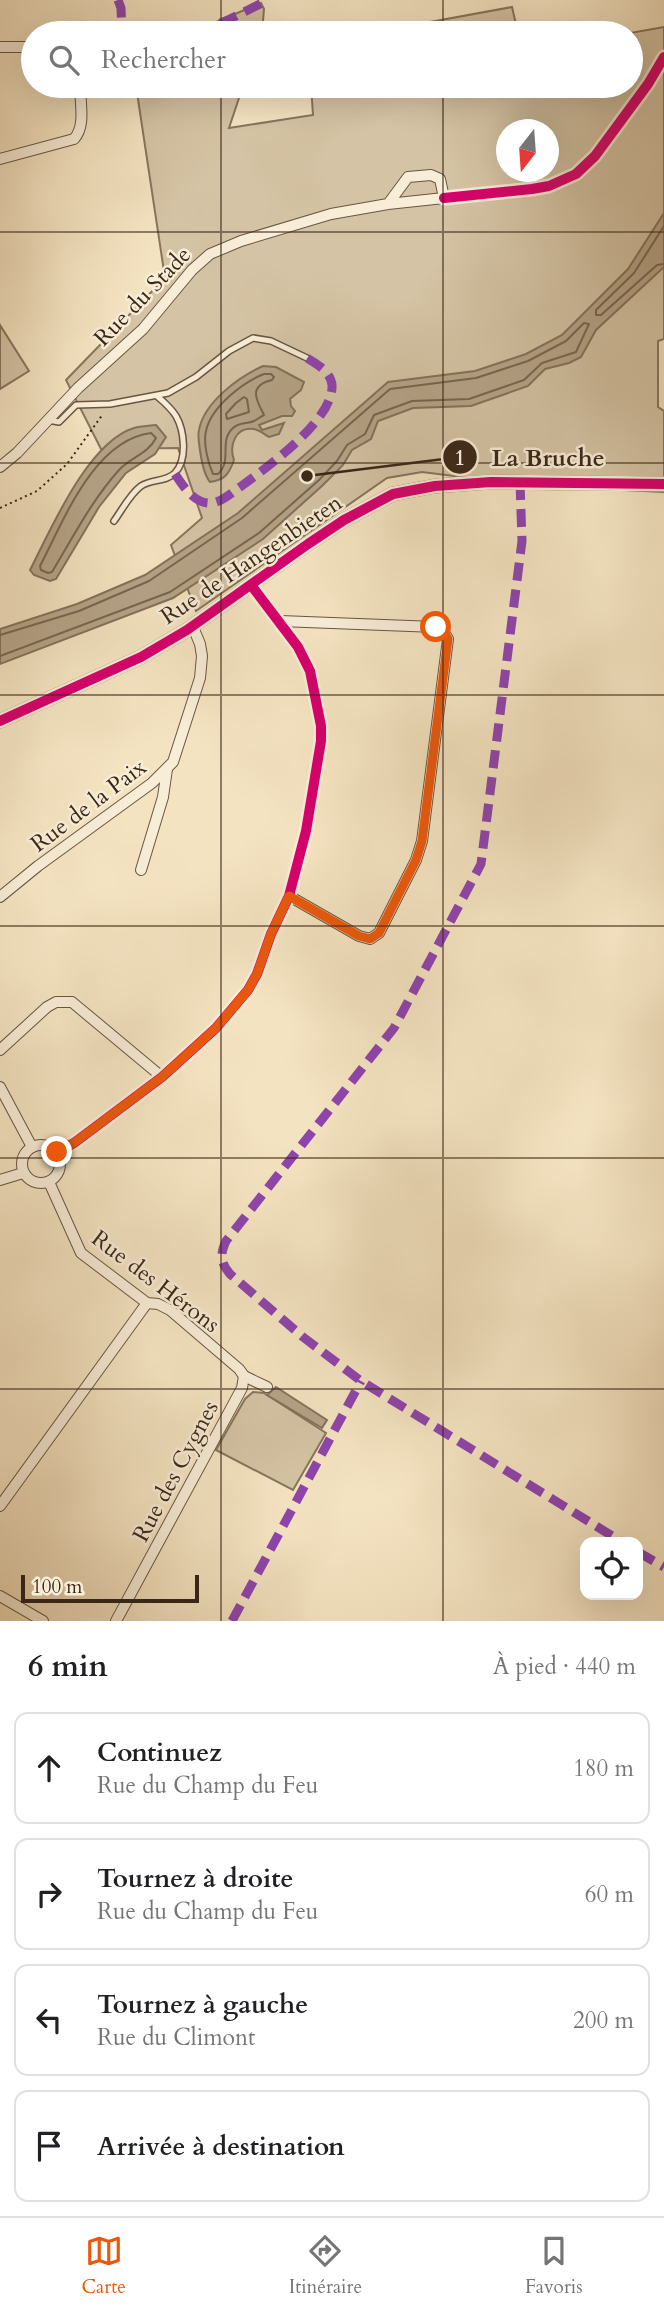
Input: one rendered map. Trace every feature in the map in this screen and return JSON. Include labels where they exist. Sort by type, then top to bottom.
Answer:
[{"type":"street","points":[[0,47],[21,47]]},
{"type":"street","points":[[0,159],[74,139],[82,126],[81,98]]},
{"type":"street","name":"Rue du Stade","points":[[0,467],[17,453],[78,388],[143,329],[192,270],[209,254],[241,241],[331,214],[444,198],[440,179],[430,175],[408,177],[388,204]]},
{"type":"street","name":"Rue de Hangenbieten","points":[[0,721],[141,657],[193,626],[344,520],[393,494],[435,486],[492,482],[664,484]]},
{"type":"street","points":[[57,1152],[74,1143],[162,1077],[216,1028],[248,990],[257,974],[271,934],[289,896],[306,831],[321,726],[310,671],[298,647],[251,585]]},
{"type":"street","points":[[280,621],[436,627],[443,631],[448,639],[422,841],[416,860],[379,933],[370,939],[359,936],[289,896]]},
{"type":"street","name":"Rue de la Paix","points":[[0,897],[167,769],[176,754],[200,678],[202,656],[193,626]]},
{"type":"street","name":"Rue de la Paix","points":[[141,870],[163,797],[167,769]]},
{"type":"street","points":[[0,1050],[47,1007],[55,1002],[72,1002],[162,1077]]},
{"type":"street","points":[[0,1087],[32,1147]]},
{"type":"street","points":[[49,1146],[57,1152],[61,1169],[49,1182],[41,1184],[29,1179],[23,1172],[25,1153],[32,1147],[49,1146]]},
{"type":"street","points":[[0,1180],[23,1172]]},
{"type":"street","name":"Rue des Hérons","points":[[49,1182],[81,1252],[147,1303],[158,1304],[170,1310],[244,1376],[267,1387]]},
{"type":"street","points":[[0,1506],[147,1303]]},
{"type":"street","name":"Rue des Cygnes","points":[[117,1621],[242,1388],[244,1376]]},
{"type":"street","points":[[0,1596],[43,1621]]},
{"type":"lane","points":[[48,419],[60,422],[76,405],[110,404],[157,396],[178,388],[229,351],[253,338],[271,341],[307,358]]},
{"type":"lane","points":[[114,521],[139,487],[175,474],[180,466],[183,440],[180,425],[167,404],[157,396]]},
{"type":"path","points":[[0,508],[37,491],[67,464],[110,404]]},
{"type":"shaded area","points":[[261,3],[264,9],[263,21],[218,21]]},
{"type":"shaded area","points":[[512,7],[515,21],[436,21]]},
{"type":"shaded area","points":[[664,27],[664,339],[658,341],[658,407],[664,411],[664,492],[526,485],[422,472],[387,478],[196,611],[171,545],[202,518],[178,448],[101,449],[66,380],[165,278],[138,98],[239,98],[229,128],[313,115],[312,98],[643,98],[643,31]]},
{"type":"shaded area","points":[[0,325],[29,371],[0,389]]},
{"type":"shaded area","points":[[253,1392],[264,1393],[326,1433],[293,1490],[216,1450],[245,1399]]},
{"type":"water","points":[[664,213],[664,267],[596,330],[581,357],[545,369],[528,386],[471,406],[413,408],[378,421],[371,439],[352,450],[343,465],[323,485],[263,539],[173,598],[0,664],[0,629],[77,604],[145,575],[238,513],[388,382],[475,371],[526,354],[562,335],[628,269]]},
{"type":"water","points":[[263,366],[276,367],[304,382],[301,390],[290,399],[295,411],[292,416],[282,416],[259,425],[262,430],[284,423],[279,434],[269,437],[256,430],[247,429],[238,434],[232,449],[234,460],[226,476],[210,482],[204,470],[199,443],[198,433],[202,420],[215,400],[224,392]]},
{"type":"water","points":[[156,425],[166,437],[155,454],[126,473],[99,507],[56,579],[50,581],[34,575],[30,570],[86,468],[117,436],[134,428]]},
{"type":"water","points":[[276,1387],[327,1420],[322,1428],[267,1395]]},
{"type":"marked path","points":[[118,0],[122,21]]},
{"type":"marked path","points":[[225,21],[268,0]]},
{"type":"marked path","points":[[175,474],[194,497],[199,501],[211,503],[226,497],[281,456],[310,428],[330,399],[332,385],[329,376],[307,358]]},
{"type":"marked path","points":[[520,482],[522,541],[481,864],[394,1028],[226,1241],[222,1258],[230,1274],[303,1337],[361,1381],[614,1537]]},
{"type":"marked path","points":[[232,1621],[361,1381]]},
{"type":"marked path","points":[[643,1555],[664,1567]]},
{"type":"cycle path","points":[[643,91],[664,57]]},
{"type":"cycle path","points":[[444,198],[549,186],[576,174],[595,156],[638,98]]},
{"type":"cycle path","points":[[0,721],[141,657],[187,630],[344,520],[393,494],[435,486],[491,482],[664,484]]},
{"type":"cycle path","points":[[57,1152],[74,1143],[162,1077],[216,1028],[248,990],[257,974],[271,934],[289,896],[306,831],[321,741],[321,726],[310,671],[298,647],[251,585]]},
{"type":"place","name":"La Bruche","points":[[307,476]]},
{"type":"route","points":[[57,1152],[74,1143],[162,1077],[216,1028],[248,990],[257,974],[271,934],[289,896],[359,936],[370,939],[379,933],[416,860],[422,841],[448,639],[443,631],[436,627]]}]
